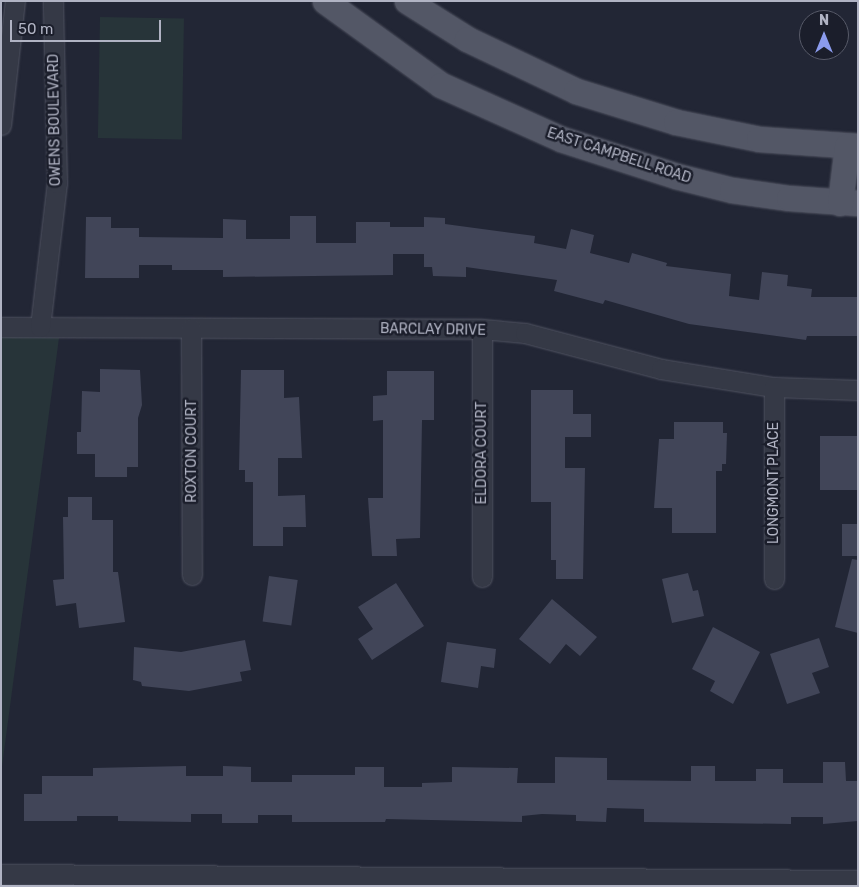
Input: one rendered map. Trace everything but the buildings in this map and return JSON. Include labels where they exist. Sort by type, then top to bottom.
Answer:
[{"type":"main road","name":"EAST CAMPBELL ROAD","points":[[325,1],[441,85],[561,139],[676,176],[732,190],[849,203]]},
{"type":"main road","points":[[407,1],[467,39],[576,91],[676,122],[732,133],[853,146],[849,203]]},
{"type":"street","points":[[1,125],[15,1]]},
{"type":"street","name":"OWENS BOULEVARD","points":[[40,328],[57,183],[53,1]]},
{"type":"street","name":"BARCLAY DRIVE","points":[[1,328],[482,330],[525,333],[661,369],[774,387],[858,390]]},
{"type":"street","name":"ROXTON COURT","points":[[191,328],[192,575]]},
{"type":"street","name":"ELDORA COURT","points":[[482,330],[482,577]]},
{"type":"street","name":"LONGMONT PLACE","points":[[774,387],[774,579]]},
{"type":"street","points":[[1,874],[144,881],[858,880]]},
{"type":"shaded area","points":[[100,17],[184,18],[182,139],[98,138]]},
{"type":"shaded area","points":[[1,337],[59,338],[1,774]]}]
